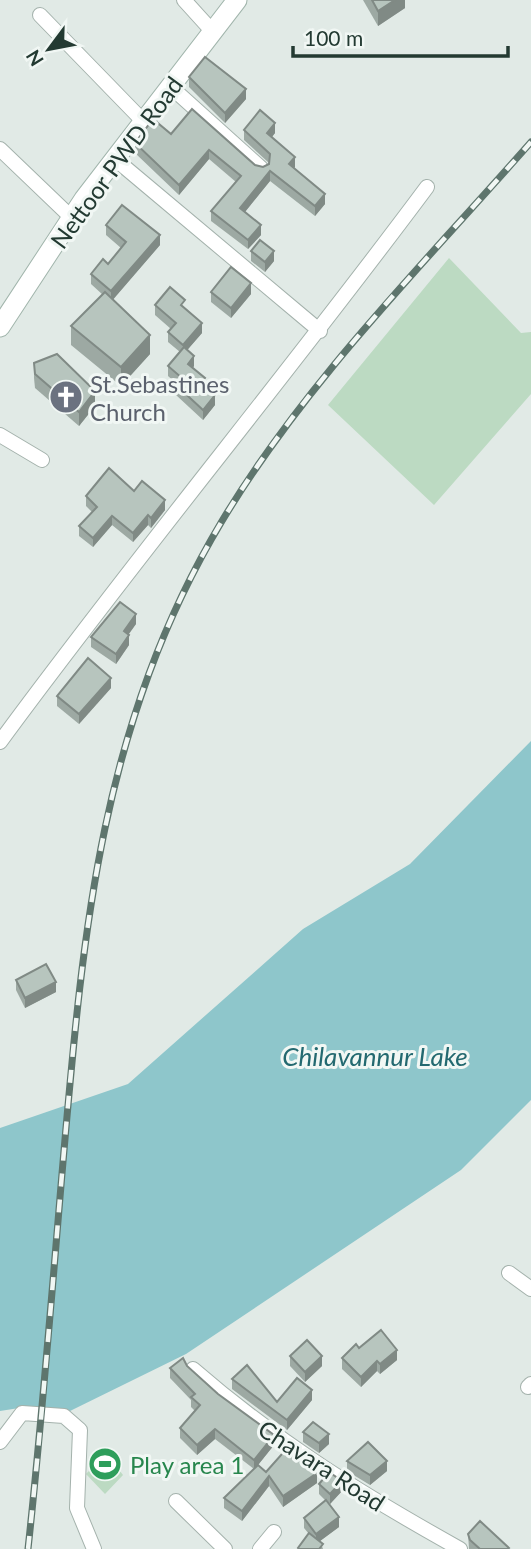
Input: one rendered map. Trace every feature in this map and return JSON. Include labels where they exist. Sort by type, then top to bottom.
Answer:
[{"type":"street","points":[[184,0],[213,32]]},
{"type":"street","name":"Nettoor PWD Road","points":[[0,327],[72,218],[237,0]]},
{"type":"street","points":[[40,15],[144,122]]},
{"type":"street","points":[[171,87],[261,168]]},
{"type":"street","points":[[0,149],[72,218]]},
{"type":"street","points":[[115,159],[320,331]]},
{"type":"street","points":[[0,742],[106,598],[320,331],[427,187]]},
{"type":"street","points":[[0,435],[42,460]]},
{"type":"street","points":[[509,1273],[531,1289]]},
{"type":"street","name":"Chavara Road","points":[[193,1369],[245,1414],[356,1491],[460,1549]]},
{"type":"street","points":[[0,1442],[22,1413],[64,1416],[80,1430],[77,1508],[94,1549]]},
{"type":"street","points":[[176,1501],[225,1549]]},
{"type":"street","points":[[260,1549],[274,1532]]},
{"type":"green space","points":[[449,258],[521,333],[531,332],[531,394],[434,505],[328,405]]},
{"type":"green space","name":"Play area 1","points":[[106,1453],[123,1475],[105,1494],[86,1474]]},
{"type":"water","name":"Chilavannur Lake","points":[[531,741],[531,1100],[461,1170],[186,1354],[70,1411],[32,1406],[0,1411],[0,1128],[128,1084],[303,929],[410,864]]},
{"type":"building","points":[[372,0],[395,0],[378,11]]},
{"type":"building","points":[[205,57],[246,89],[225,113],[189,77]]},
{"type":"building","points":[[192,109],[255,165],[263,167],[269,164],[270,154],[244,130],[260,110],[275,123],[267,133],[295,157],[289,164],[325,194],[315,206],[270,171],[240,208],[261,225],[248,240],[211,211],[241,176],[209,150],[179,185],[135,143],[153,119],[171,134]]},
{"type":"building","points":[[122,205],[160,235],[111,291],[91,274],[103,259],[108,264],[126,242],[106,225]]},
{"type":"building","points":[[260,240],[274,251],[265,262],[251,251]]},
{"type":"building","points":[[231,267],[251,283],[231,308],[211,292]]},
{"type":"building","points":[[170,287],[185,300],[181,305],[202,323],[183,345],[168,332],[176,323],[155,305]]},
{"type":"building","points":[[105,292],[150,335],[121,367],[71,326]]},
{"type":"building","points":[[184,347],[194,356],[188,364],[205,378],[201,383],[215,395],[203,410],[176,385],[182,378],[168,366]]},
{"type":"building","points":[[57,354],[95,391],[79,412],[35,374],[34,363]]},
{"type":"building","points":[[109,468],[134,491],[142,481],[165,500],[151,518],[148,515],[133,533],[112,516],[93,538],[79,526],[97,507],[86,496]]},
{"type":"building","points":[[120,602],[136,614],[124,631],[129,635],[116,654],[91,637]]},
{"type":"building","points":[[88,658],[111,678],[79,714],[57,696]]},
{"type":"building","points":[[46,964],[56,982],[25,998],[16,980]]},
{"type":"building","points":[[381,1330],[397,1350],[380,1364],[377,1361],[361,1377],[342,1358],[356,1344],[359,1348]]},
{"type":"building","points":[[307,1340],[322,1356],[305,1372],[290,1356]]},
{"type":"building","points":[[183,1358],[187,1366],[218,1394],[274,1435],[254,1460],[215,1429],[197,1445],[180,1428],[200,1405],[191,1397],[195,1394],[170,1368]]},
{"type":"building","points":[[247,1365],[277,1402],[297,1378],[312,1390],[287,1420],[232,1379]]},
{"type":"building","points":[[313,1422],[329,1434],[319,1443],[303,1432]]},
{"type":"building","points":[[368,1442],[387,1461],[370,1475],[347,1461]]},
{"type":"building","points":[[289,1446],[305,1457],[317,1473],[283,1496],[269,1476],[242,1511],[224,1498],[258,1465],[266,1472]]},
{"type":"building","points":[[329,1472],[342,1481],[330,1494],[319,1484]]},
{"type":"building","points":[[326,1500],[339,1517],[316,1534],[304,1518]]},
{"type":"building","points":[[480,1521],[509,1548],[480,1549],[470,1540],[468,1534]]},
{"type":"building","points":[[309,1533],[323,1544],[319,1549],[299,1549],[298,1548]]},
{"type":"railway","points":[[28,1549],[79,993],[90,912],[104,832],[123,753],[148,675],[181,598],[222,521],[255,470],[328,372],[531,142]]},
{"type":"place","name":"St.Sebastines Church","points":[[66,397]]},
{"type":"place","name":"Play area 1","points":[[105,1464]]}]
